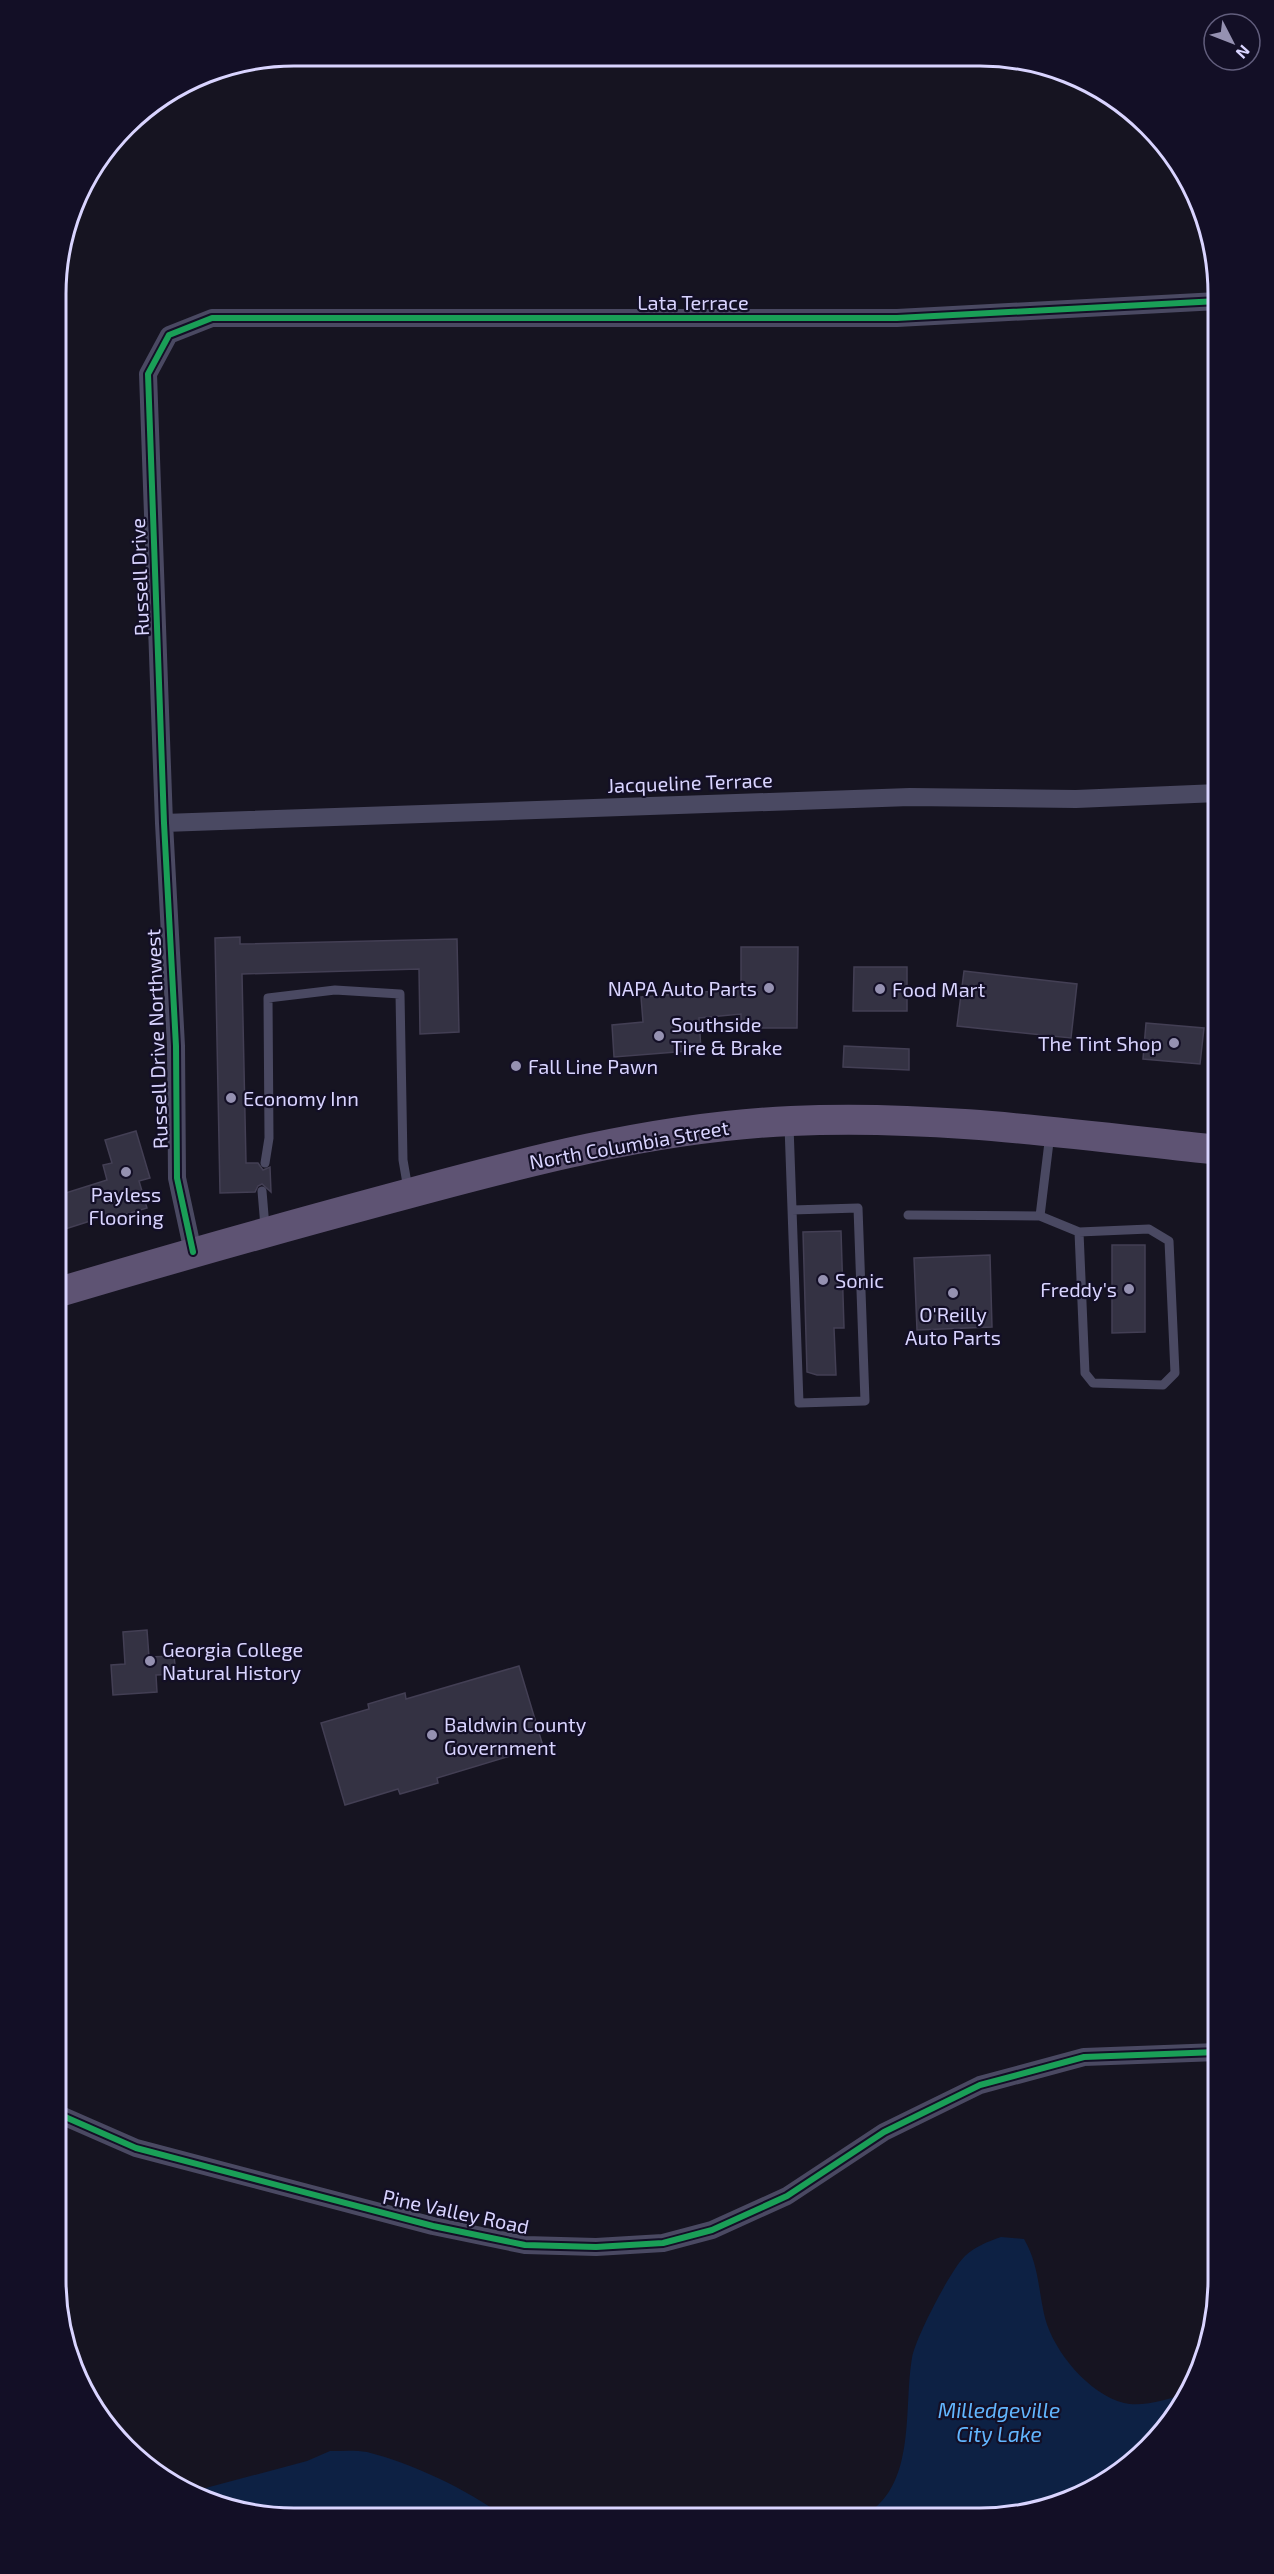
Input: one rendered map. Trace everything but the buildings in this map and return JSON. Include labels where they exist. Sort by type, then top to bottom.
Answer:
[{"type":"main road","name":"North Columbia Street","points":[[66,1290],[193,1252],[506,1167],[673,1132],[789,1121],[894,1120],[1050,1132],[1208,1149]]},
{"type":"street","name":"Lata Terrace","points":[[170,335],[212,318],[897,318],[1208,302]]},
{"type":"street","name":"Russell Drive","points":[[164,823],[148,374],[170,335]]},
{"type":"street","name":"Jacqueline Terrace","points":[[164,823],[898,798],[1076,799],[1208,793]]},
{"type":"street","name":"Russell Drive Northwest","points":[[164,823],[176,1046],[177,1178],[193,1252]]},
{"type":"street","name":"Pine Valley Road","points":[[66,2117],[136,2148],[433,2226],[525,2245],[596,2247],[663,2243],[712,2230],[787,2196],[884,2132],[980,2085],[1084,2057],[1208,2052]]},
{"type":"lane","points":[[264,1163],[269,1138],[268,998],[334,990],[400,994],[403,1160],[408,1193]]},
{"type":"lane","points":[[789,1121],[792,1210],[799,1403],[865,1401],[858,1208],[792,1210]]},
{"type":"lane","points":[[1040,1216],[1050,1132]]},
{"type":"lane","points":[[262,1191],[265,1232]]},
{"type":"lane","points":[[908,1215],[1040,1216],[1079,1232],[1149,1229],[1169,1241],[1175,1373],[1163,1385],[1093,1383],[1085,1373],[1079,1232]]},
{"type":"water","name":"Milledgeville City Lake","points":[[1001,2237],[1024,2239],[1035,2268],[1045,2318],[1056,2344],[1075,2370],[1098,2391],[1131,2404],[1156,2402],[1175,2397],[1161,2419],[1119,2461],[1067,2491],[1024,2504],[995,2508],[875,2508],[888,2493],[897,2476],[906,2437],[912,2358],[920,2336],[934,2305],[959,2263],[965,2256]]},
{"type":"water","points":[[330,2451],[367,2452],[421,2470],[457,2487],[492,2508],[279,2508],[250,2504],[203,2489],[307,2461]]},
{"type":"cycle path","points":[[193,1252],[177,1178],[176,1046],[164,823],[148,374],[169,335],[212,318],[897,318],[1208,302]]},
{"type":"cycle path","points":[[66,2117],[136,2148],[433,2226],[525,2245],[596,2247],[663,2243],[712,2230],[787,2196],[884,2132],[980,2085],[1084,2057],[1208,2052]]},
{"type":"place","name":"NAPA Auto Parts","points":[[769,988]]},
{"type":"place","name":"Food Mart","points":[[880,989]]},
{"type":"place","name":"Southside Tire & Brake","points":[[659,1036]]},
{"type":"place","name":"The Tint Shop","points":[[1174,1043]]},
{"type":"place","name":"Fall Line Pawn","points":[[516,1066]]},
{"type":"place","name":"Economy Inn","points":[[231,1098]]},
{"type":"place","name":"Payless Flooring","points":[[126,1172]]},
{"type":"place","name":"Sonic","points":[[823,1280]]},
{"type":"place","name":"Freddy's","points":[[1129,1289]]},
{"type":"place","name":"O'Reilly Auto Parts","points":[[953,1293]]},
{"type":"place","name":"Georgia College Natural History","points":[[150,1661]]},
{"type":"place","name":"Baldwin County Government","points":[[432,1735]]}]
